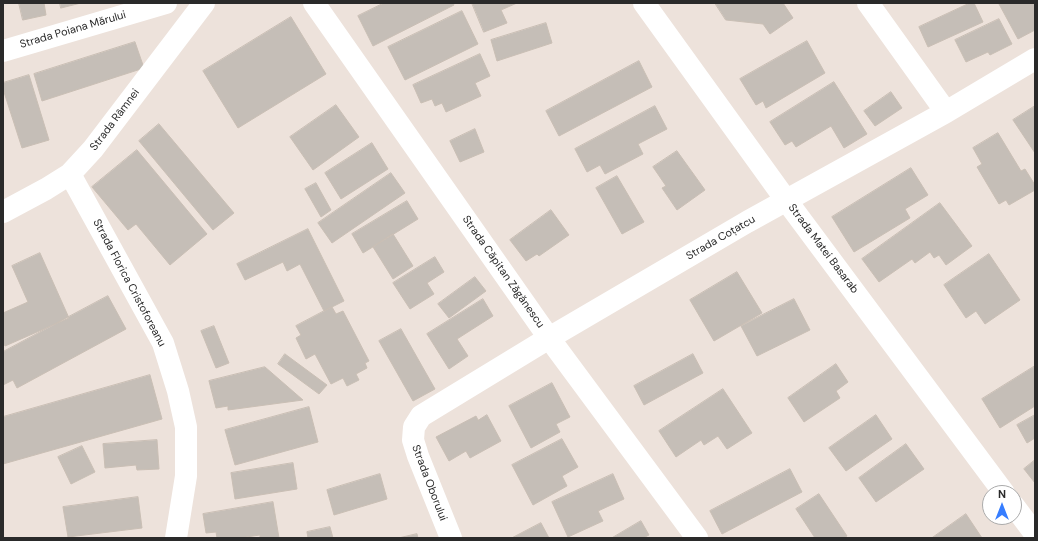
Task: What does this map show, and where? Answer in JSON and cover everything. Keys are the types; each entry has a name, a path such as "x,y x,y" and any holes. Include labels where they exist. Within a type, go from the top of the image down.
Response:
{"street":[{"name":"Strada Poiana Mărului","path":"3,50 166,3"},
{"name":"Strada Râmnei","path":"3,212 46,189 70,174 93,149 204,3"},
{"name":"Strada Căpitan Zăgănescu","path":"314,3 549,338 697,538"},
{"name":"Strada Matei Basarab","path":"644,3 786,200 998,485"},
{"path":"868,3 946,112"},
{"name":"Strada Coțatcu","path":"414,427 421,416 549,338 786,200 946,112 1035,59"},
{"name":"Strada Florica Cristoforeanu","path":"70,174 163,343 178,391 186,428 186,476 176,538"},
{"name":"Strada Oborului","path":"414,427 413,440 418,456 451,538"},
{"path":"1022,517 1035,534"}],"building":[{"path":"19,3 44,3 46,15 23,20"},
{"path":"60,3 81,3 61,8"},
{"path":"384,3 453,3 454,5 373,46 358,16"},
{"path":"472,3 517,3 501,10 507,23 484,32"},
{"path":"715,3 783,3 793,18 770,34 763,24 726,20"},
{"path":"970,3 974,3 983,22 928,47 919,27"},
{"path":"1035,3 1035,30 1018,39 999,4"},
{"path":"462,11 478,44 405,80 388,47"},
{"path":"291,17 326,74 238,128 203,71"},
{"path":"999,19 1012,44 990,55 988,52 966,62 955,40"},
{"path":"546,23 552,43 497,61 491,40"},
{"path":"807,41 825,73 766,108 763,101 756,105 740,79"},
{"path":"135,42 144,68 42,101 34,74"},
{"path":"480,54 490,76 475,83 481,96 446,112 442,103 435,106 432,99 421,103 413,85"},
{"path":"639,61 652,87 559,136 546,111"},
{"path":"29,75 49,140 22,148 3,89 3,83"},
{"path":"834,82 867,134 844,148 831,126 796,147 792,141 785,145 770,122"},
{"path":"891,92 902,108 875,126 864,111"},
{"path":"336,105 359,137 313,170 290,137"},
{"path":"655,106 667,129 638,144 643,154 605,174 600,165 587,172 575,149"},
{"path":"1035,106 1035,153 1013,120"},
{"path":"159,124 234,213 213,230 139,141"},
{"path":"475,129 484,152 460,162 450,141"},
{"path":"998,133 1021,171 1025,169 1035,185 1035,190 1009,205 1006,200 999,204 977,167 982,164 973,148"},
{"path":"372,143 388,169 341,199 325,173"},
{"path":"137,150 207,234 170,265 136,224 128,230 92,187"},
{"path":"677,151 705,190 677,210 662,188 666,186 653,167"},
{"path":"911,168 928,195 905,209 910,218 854,252 832,217"},
{"path":"391,173 405,193 332,243 318,223"},
{"path":"617,176 644,222 622,234 596,188"},
{"path":"316,183 331,210 321,217 305,189"},
{"path":"407,201 418,219 363,253 352,234"},
{"path":"940,203 972,246 946,265 939,255 934,258 930,252 915,263 912,259 879,282 862,259"},
{"path":"551,210 569,235 539,256 537,254 526,261 510,240"},
{"path":"308,229 344,301 324,311 300,264 287,271 283,262 245,280 237,264"},
{"path":"393,234 413,266 393,279 373,247"},
{"path":"40,253 69,318 5,346 3,342 3,313 28,302 12,266"},
{"path":"989,254 1020,300 985,324 976,311 966,318 944,285"},
{"path":"435,257 444,272 427,283 434,294 410,309 393,283"},
{"path":"737,272 762,313 714,341 690,300"},
{"path":"475,277 486,291 449,318 438,304"},
{"path":"108,296 126,329 17,388 13,380 3,385 3,352"},
{"path":"483,299 493,316 457,339 468,356 449,369 427,334"},
{"path":"794,299 810,330 757,356 741,326"},
{"path":"332,307 336,314 343,311 369,361 365,363 367,368 356,374 359,380 347,386 343,378 331,384 315,354 306,359 296,338 301,335 296,326"},
{"path":"214,326 229,363 216,368 201,331"},
{"path":"401,329 435,389 413,401 379,341"},
{"path":"285,354 327,385 319,394 278,364"},
{"path":"693,354 703,373 644,405 634,386"},
{"path":"836,364 848,382 836,391 840,398 804,422 788,398"},
{"path":"1035,366 1035,406 1000,428 982,399"},
{"path":"265,367 303,400 228,410 228,406 216,408 209,381"},
{"path":"150,375 162,419 3,464 3,417"},
{"path":"552,383 570,417 556,424 560,432 531,448 509,406"},
{"path":"723,389 752,433 727,449 718,436 704,445 701,440 676,457 659,431"},
{"path":"309,407 318,442 235,465 225,430"},
{"path":"487,415 501,441 470,458 466,451 449,461 436,437 476,416 478,420"},
{"path":"876,415 892,439 846,471 829,448"},
{"path":"1035,415 1035,438 1027,443 1017,425"},
{"path":"562,439 578,467 562,476 567,486 533,505 512,465"},
{"path":"157,440 159,469 137,470 136,465 105,468 103,444"},
{"path":"906,444 924,469 876,502 859,478"},
{"path":"82,446 95,472 71,484 58,457"},
{"path":"1035,460 1035,483 1024,469"},
{"path":"293,463 297,489 235,499 231,473"},
{"path":"790,469 802,492 722,534 710,511"},
{"path":"380,474 387,499 334,515 327,490"},
{"path":"613,474 624,499 598,511 603,521 568,537 552,502"},
{"path":"819,494 847,536 843,538 815,538 796,509"},
{"path":"138,497 142,528 68,537 63,507"},
{"path":"273,502 279,538 260,538 260,535 239,538 217,538 216,532 206,533 203,514"},
{"path":"966,514 982,538 932,538"},
{"path":"641,521 649,535 643,538 612,538"},
{"path":"541,523 549,538 512,538"},
{"path":"330,527 333,538 308,538 307,532"},
{"path":"417,534 418,538 399,538"}]}
